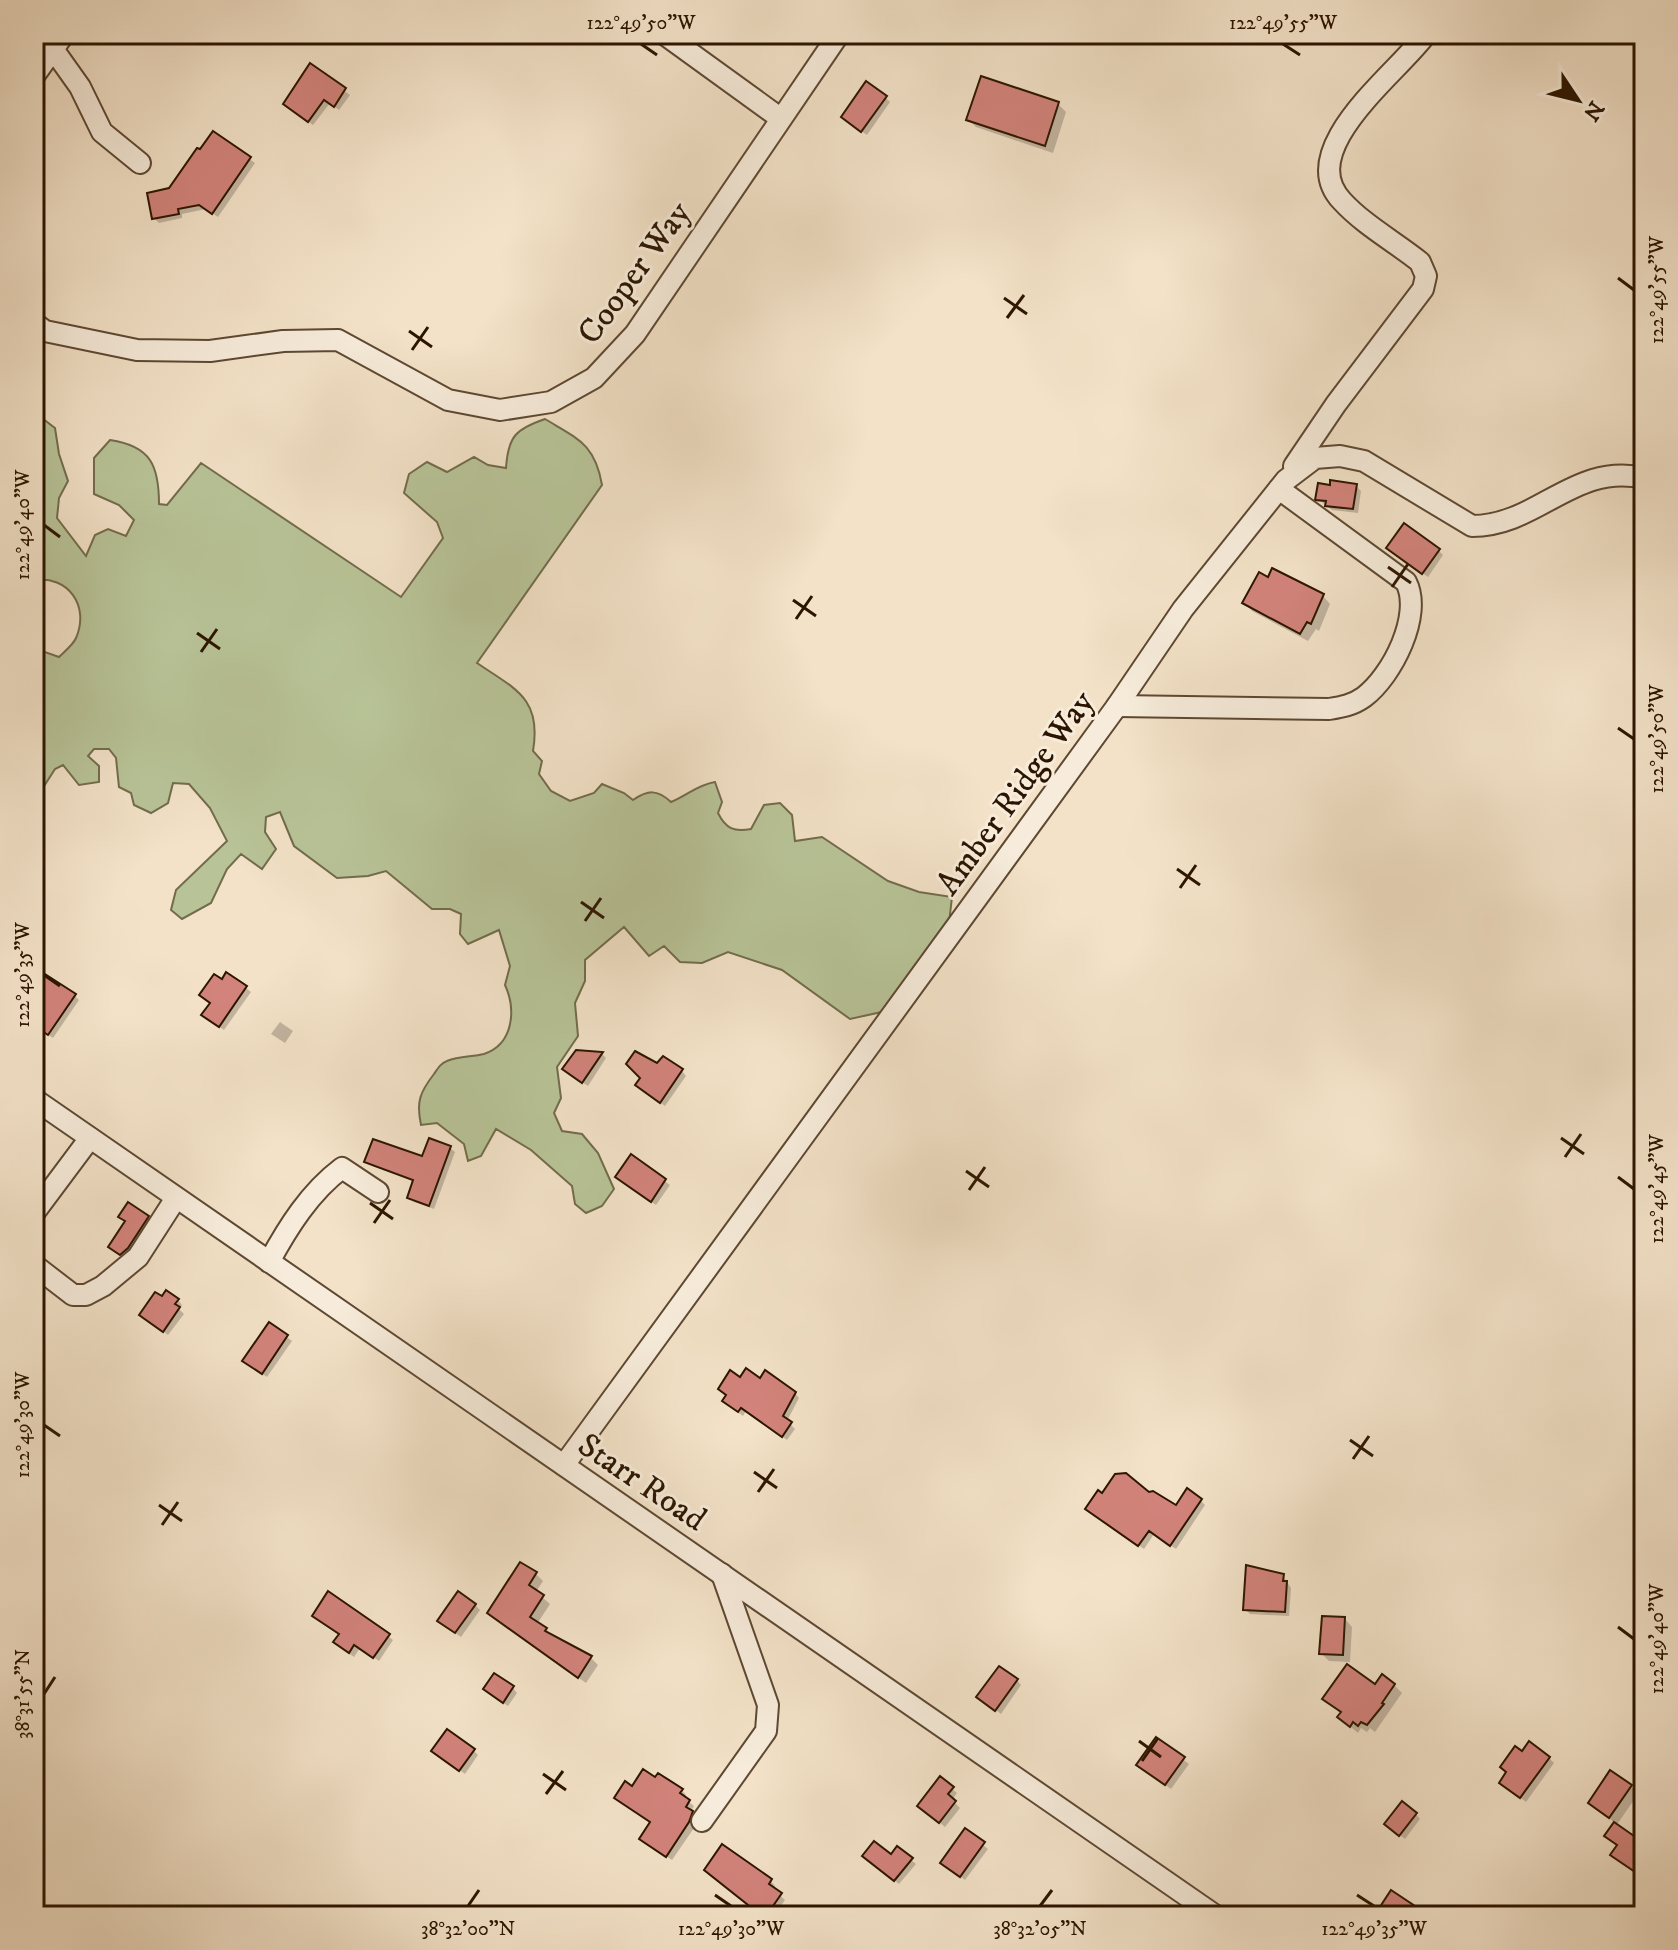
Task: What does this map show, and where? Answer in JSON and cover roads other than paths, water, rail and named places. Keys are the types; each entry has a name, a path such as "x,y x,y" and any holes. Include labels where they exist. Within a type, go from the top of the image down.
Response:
{"street":[{"path":"664,34 780,118"},
{"name":"Cooper Way","path":"34,323 45,331 137,350 210,351 283,341 338,340 448,400 500,410 551,402 594,378 635,334 839,34"},
{"path":"1117,706 1329,709 1350,705 1367,695 1407,636 1413,609 1406,582 1282,484 1336,404 1423,289 1426,276 1420,262 1341,200 1330,184 1328,164 1337,138 1363,103 1426,34"},
{"path":"34,75 58,42 102,132 140,163"},
{"name":"Amber Ridge Way","path":"564,1465 1117,706 1183,609 1282,484 1315,458 1340,456 1364,461 1472,526 1481,526 1509,521 1581,482 1627,475 1644,478"},
{"name":"Starr Road","path":"34,1099 1216,1916"},
{"path":"34,1213 90,1138"},
{"path":"269,1262 287,1229 325,1181 342,1168 378,1192"},
{"path":"34,1265 73,1295 86,1295 103,1286 138,1257 176,1198"},
{"path":"702,1821 766,1731 768,1705 722,1574"}]}
